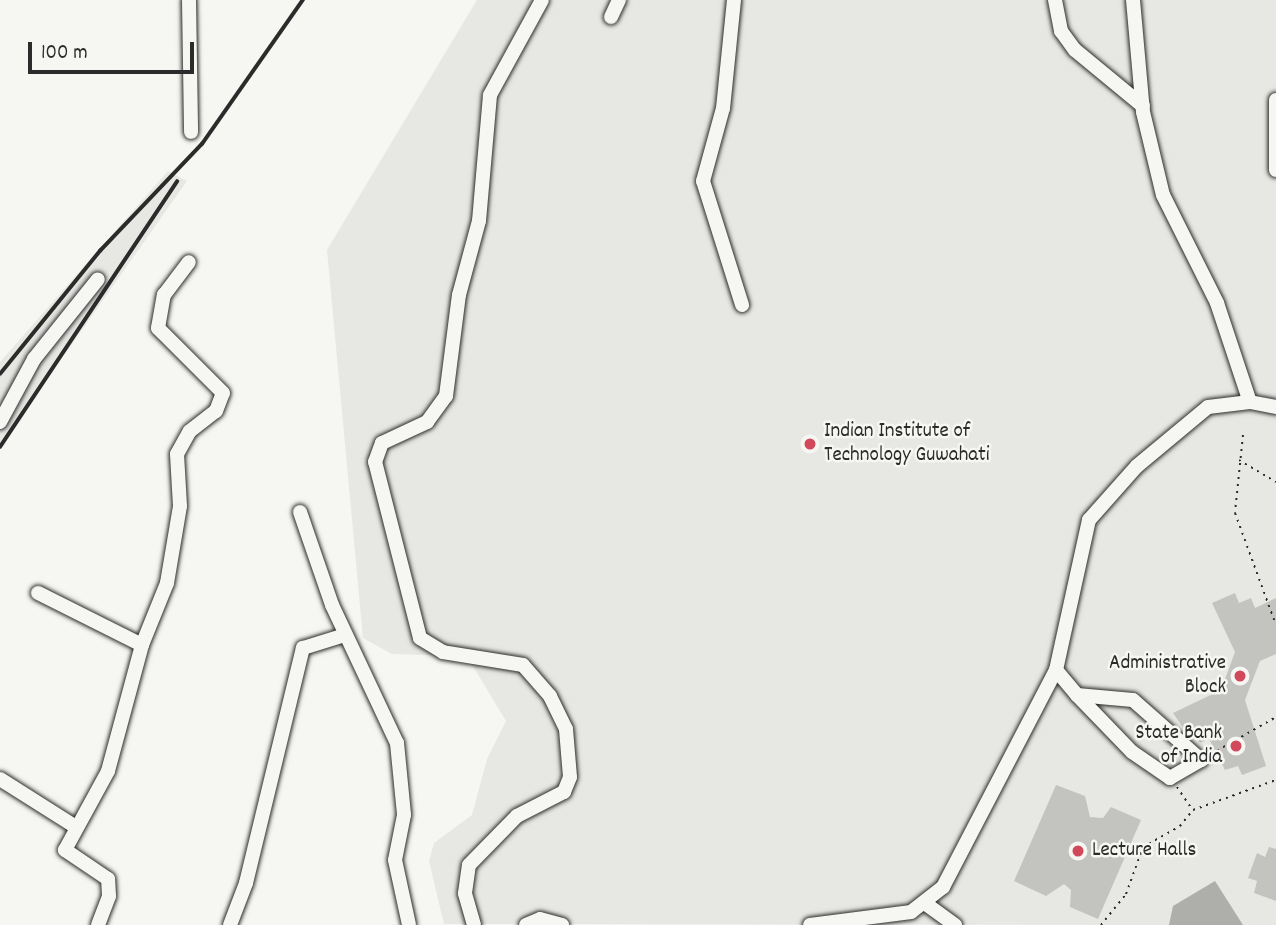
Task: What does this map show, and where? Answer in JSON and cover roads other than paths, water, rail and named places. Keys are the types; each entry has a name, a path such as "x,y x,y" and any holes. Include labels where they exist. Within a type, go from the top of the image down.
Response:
{"street":[{"path":"189,0 191,132"},
{"path":"474,925 465,893 469,865 517,816 564,792 570,777 566,729 550,696 523,665 443,652 420,638 374,463 382,443 427,422 446,396 456,312 479,221 490,95 542,0"},
{"path":"611,17 619,0"},
{"path":"733,0 727,85 703,181 742,305"},
{"path":"1055,0 1061,31 1075,50 1143,106"},
{"path":"1133,0 1143,106 1163,195 1217,303 1250,402"},
{"path":"1276,100 1276,170"},
{"path":"98,925 111,887 69,856 76,827 117,747 142,645 174,554 177,454 190,431 216,411 223,393 158,328 164,295 189,262"},
{"path":"0,422 34,359 97,279"},
{"path":"810,925 894,915 926,904 956,865 1056,670 1088,520 1137,466 1208,407 1250,402 1276,407"},
{"path":"300,512 345,635 401,760 404,815 395,860 409,925"},
{"path":"38,593 142,645"},
{"path":"230,925 265,812 299,659 310,643 345,635"},
{"path":"1056,670 1077,695 1100,721 1170,778 1201,760 1133,700 1077,695"},
{"path":"1100,721 1110,698"},
{"path":"0,779 76,827"},
{"path":"926,904 955,925"},
{"path":"526,925 540,919 562,925"}],"railway":[{"path":"0,374 100,251 202,144 303,0"},
{"path":"0,447 177,182"}],"place":[{"name":"Indian Institute of Technology Guwahati","path":"810,444"},
{"name":"Administrative Block","path":"1240,676"},
{"name":"State Bank of India","path":"1236,746"},
{"name":"Lecture Halls","path":"1078,851"}]}
